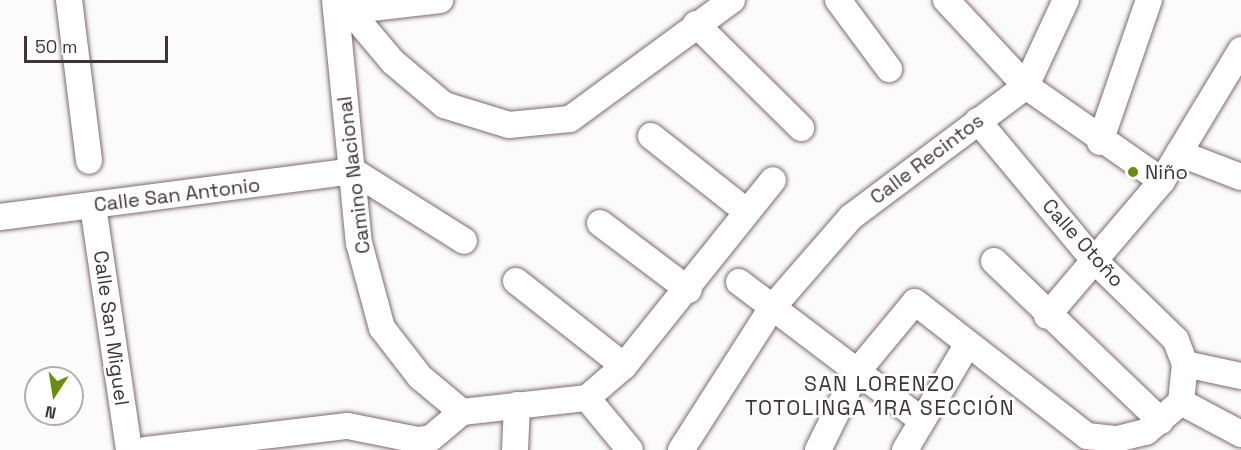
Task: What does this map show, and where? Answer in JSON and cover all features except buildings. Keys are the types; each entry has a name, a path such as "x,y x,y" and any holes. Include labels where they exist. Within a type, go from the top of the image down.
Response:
{"street":[{"path":"69,0 89,161"},
{"path":"340,8 440,0"},
{"path":"340,8 393,62 444,105 509,125 570,119 696,24 732,0"},
{"path":"838,0 889,69"},
{"path":"946,0 1026,86 1100,142 1162,181"},
{"name":"Calle Recintos","path":"681,450 771,309 850,217 1026,86 1066,0"},
{"path":"1100,142 1149,0"},
{"name":"Camino Nacional","path":"340,8 359,243 382,328 420,377 462,412"},
{"path":"696,24 801,128"},
{"path":"1047,316 1093,259 1162,181 1241,50"},
{"name":"Calle Otoño","path":"978,121 1093,259 1176,340 1185,364"},
{"path":"651,136 746,211"},
{"path":"1179,153 1241,177"},
{"path":"353,171 464,242"},
{"name":"Calle San Antonio","path":"0,217 353,171"},
{"path":"146,450 348,426 418,440 431,438 462,412 587,398 624,366 688,290 746,211 773,180"},
{"name":"Calle San Miguel","path":"93,206 129,450"},
{"path":"600,223 688,290"},
{"path":"994,261 1047,316 1152,434"},
{"path":"516,281 624,366"},
{"path":"739,282 771,309 919,418"},
{"path":"819,450 856,373 915,302 966,347 1087,436 1117,439 1152,434 1181,402 1185,364 1241,376"},
{"path":"905,450 919,418 966,347"},
{"path":"587,398 630,450"},
{"path":"1181,402 1241,434"},
{"path":"515,450 517,405"}],"place":[{"name":"Niño","path":"1133,172"}],"district":[{"name":"SAN LORENZO TOTOLINGA 1RA SECCIÓN","path":"880,396"}]}
